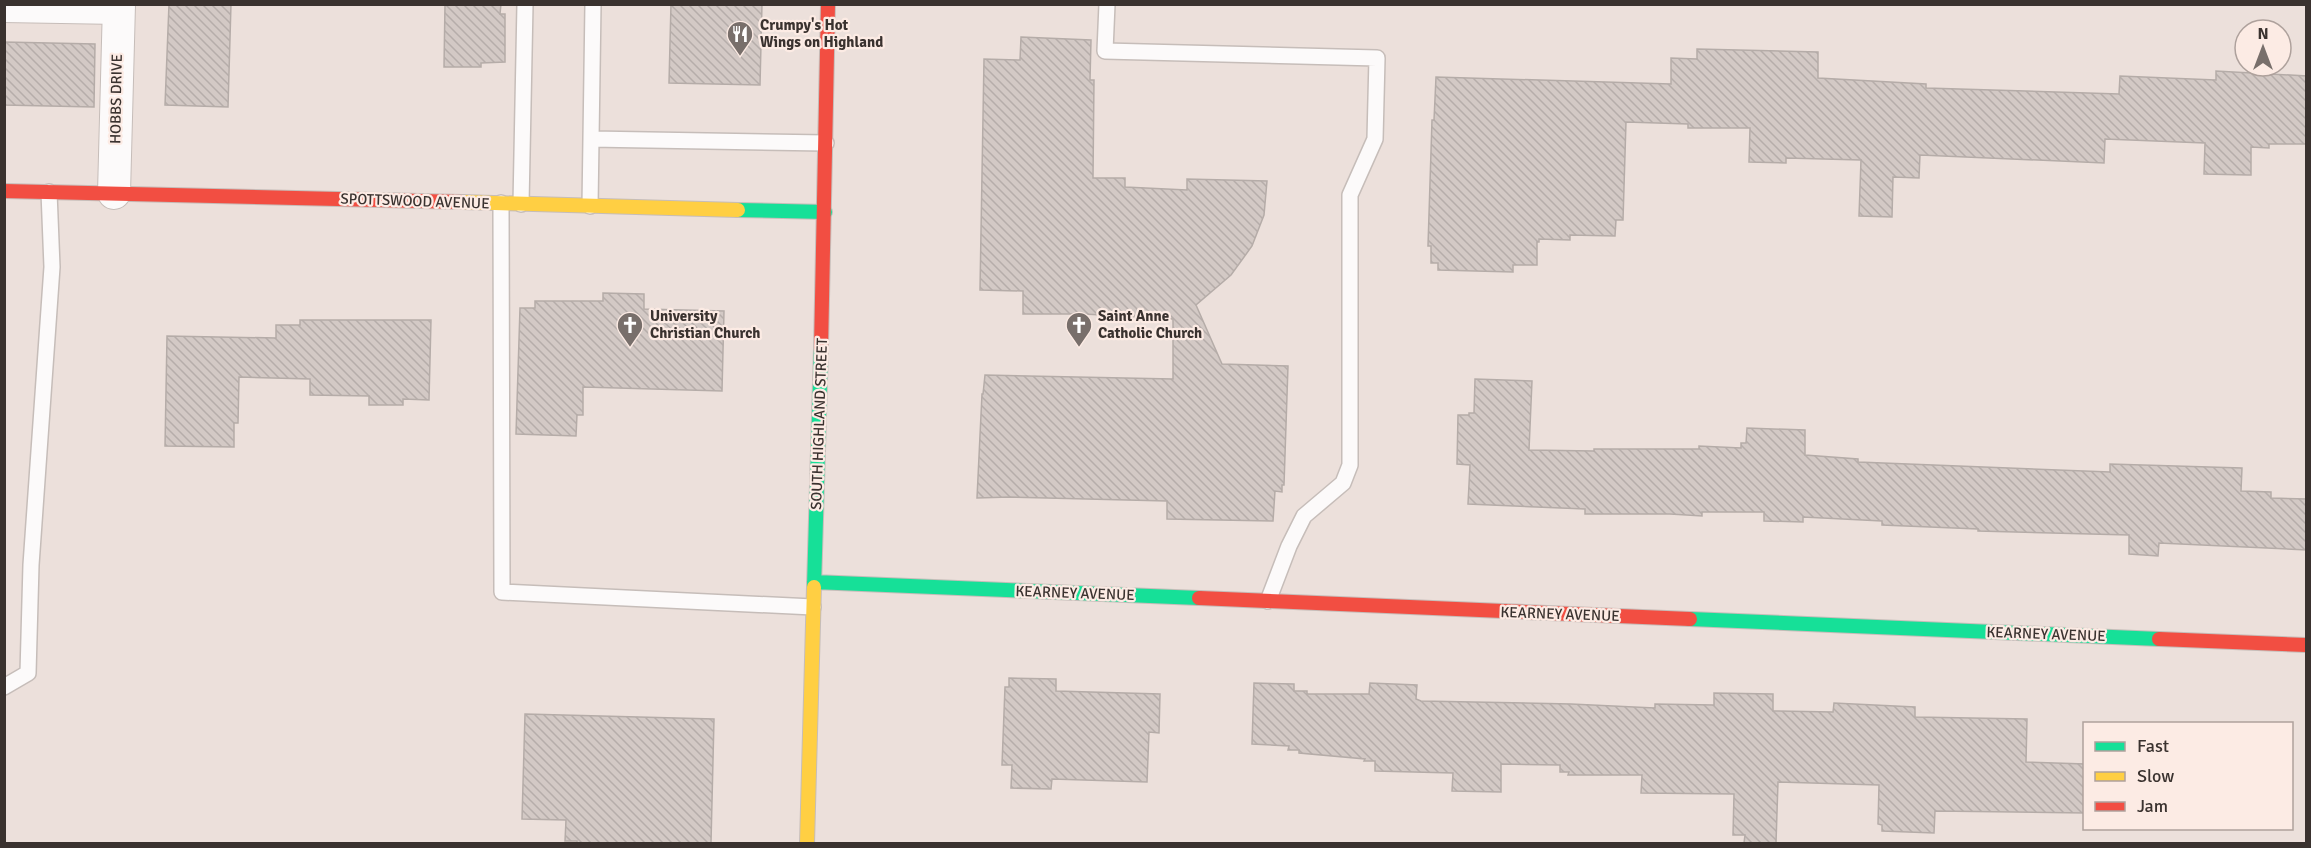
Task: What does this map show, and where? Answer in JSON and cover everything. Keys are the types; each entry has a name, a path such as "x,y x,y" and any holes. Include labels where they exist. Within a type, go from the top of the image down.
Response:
{"street":[{"name":"SOUTH HIGHLAND STREET","path":"807,843 825,212 828,4"},
{"path":"4,6 119,6"},
{"name":"HOBBS DRIVE","path":"114,192 119,6"},
{"name":"SPOTTSWOOD AVENUE","path":"4,191 114,192 825,212"},
{"name":"KEARNEY AVENUE","path":"814,582 2307,645"}],"lane":[{"path":"521,204 525,4"},
{"path":"590,206 593,4"},
{"path":"1107,4 1106,51 1377,58 1375,139 1350,195 1350,465 1343,483 1304,516 1289,546 1268,601"},
{"path":"591,140 826,143"},
{"path":"4,687 28,673 31,565 52,267 49,192"},
{"path":"501,203 502,592 813,607"}],"building":[{"path":"169,4 231,4 228,107 165,105"},
{"path":"445,4 501,4 500,14 505,14 505,62 481,63 481,67 444,67"},
{"path":"671,4 762,4 760,85 669,83"},
{"path":"1021,37 1091,40 1090,80 1094,80 1093,178 1125,178 1125,187 1187,190 1187,179 1267,181 1264,215 1252,246 1231,275 1196,305 1222,364 1288,366 1284,485 1282,485 1282,492 1275,491 1273,521 1167,519 1167,501 977,498 985,375 1173,379 1173,319 1084,314 1023,314 1023,291 980,290 984,59 1020,60"},
{"path":"4,42 95,44 94,107 4,105"},
{"path":"1697,49 1818,52 1818,78 1926,84 1926,88 2119,94 2120,76 2216,80 2216,71 2233,72 2233,78 2307,76 2307,144 2269,144 2269,148 2251,147 2251,175 2204,174 2205,143 2105,139 2104,163 1920,155 1919,178 1893,177 1892,217 1859,216 1861,160 1786,158 1786,163 1749,162 1750,128 1688,128 1688,124 1626,122 1623,220 1616,220 1615,236 1570,235 1570,240 1539,239 1537,265 1513,265 1513,272 1438,270 1438,263 1431,263 1431,246 1428,246 1432,120 1434,120 1436,77 1671,84 1671,58 1697,59"},
{"path":"603,293 644,294 644,309 724,311 722,391 583,387 583,415 577,415 576,436 516,434 520,308 535,308 535,301 603,301"},
{"path":"300,320 431,320 429,400 403,399 403,405 369,405 369,396 310,395 310,379 239,377 238,423 234,423 234,447 165,446 167,336 276,338 276,325 300,325"},
{"path":"1475,379 1532,381 1529,450 1699,449 1699,446 1741,448 1741,443 1746,443 1747,428 1805,430 1805,455 1858,459 1858,462 2110,472 2110,464 2242,468 2241,491 2271,492 2271,498 2307,499 2307,550 2159,543 2158,556 2129,554 2129,535 1978,531 1978,529 1882,525 1882,521 1803,517 1803,522 1764,521 1764,512 1702,512 1702,516 1585,514 1585,509 1468,504 1470,465 1457,464 1458,415 1474,413"},
{"path":"1009,678 1056,679 1056,691 1160,694 1159,733 1149,732 1147,782 1052,779 1051,789 1011,788 1012,765 1002,765 1005,687 1009,687"},
{"path":"1254,683 1294,684 1294,691 1307,691 1307,694 1369,694 1370,683 1417,685 1416,699 1421,701 1655,708 1655,704 1714,705 1714,693 1773,694 1773,711 1833,712 1834,703 1915,707 1915,717 2027,719 2026,762 2083,764 2083,813 1935,811 1934,833 1882,831 1882,825 1878,824 1879,785 1778,782 1776,843 1744,843 1745,835 1733,835 1734,794 1641,793 1642,775 1568,775 1569,772 1560,772 1560,765 1501,764 1501,792 1452,791 1453,773 1375,771 1375,761 1299,753 1299,750 1288,750 1289,746 1252,744"},
{"path":"525,714 714,719 711,843 577,843 577,841 565,841 566,820 522,819"}],"traffic: fast":[{"path":"738,210 825,212"},
{"path":"814,587 821,348"},
{"path":"814,582 1199,598"},
{"path":"1690,619 2159,639"}],"traffic: slow":[{"path":"462,202 738,210"},
{"path":"807,844 814,587"}],"traffic: jam":[{"path":"821,348 828,4"},
{"path":"4,191 462,202"},
{"path":"1199,598 1690,619"},
{"path":"2159,639 2306,645"}],"place":[{"name":"Crumpy's Hot Wings on Highland","path":"740,57"},
{"name":"University Christian Church","path":"630,348"},
{"name":"Saint Anne Catholic Church","path":"1079,348"}]}
